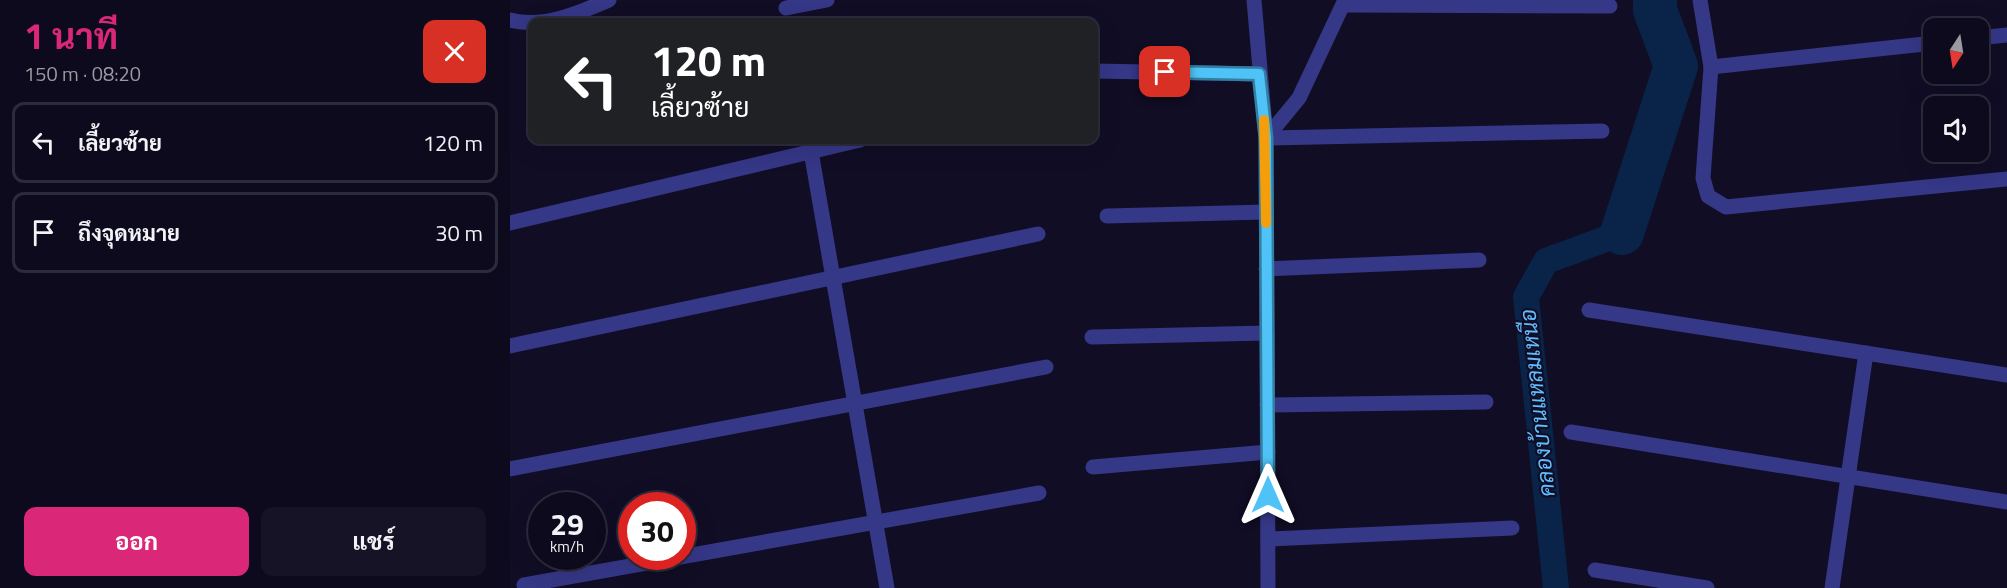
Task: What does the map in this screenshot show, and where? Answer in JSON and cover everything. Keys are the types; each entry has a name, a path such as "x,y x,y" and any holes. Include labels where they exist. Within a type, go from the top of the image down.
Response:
{"street":[{"path":"565,18 609,0"},
{"path":"786,10 827,0"},
{"path":"1254,0 1266,138 1268,588"},
{"path":"1700,0 1710,68 1703,178 1708,196 1726,207 2007,179"},
{"path":"1266,138 1299,98 1345,2 1610,6"},
{"path":"510,20 528,22"},
{"path":"1989,37 2007,35"},
{"path":"1710,68 1923,44"},
{"path":"1098,71 1259,74"},
{"path":"1266,138 1602,131"},
{"path":"510,223 810,145 887,588"},
{"path":"1107,216 1266,212"},
{"path":"510,346 1038,234"},
{"path":"1266,269 1479,260"},
{"path":"1589,309 2007,375"},
{"path":"1092,337 1267,333"},
{"path":"1832,588 1866,353"},
{"path":"510,469 1046,368"},
{"path":"1267,405 1486,402"},
{"path":"1571,432 2007,502"},
{"path":"1093,467 1268,452"},
{"path":"524,585 1040,493"},
{"path":"1268,539 1512,528"},
{"path":"1595,570 1702,588"}],"waterway":[{"name":"คลองบ้านแหลมเหนือ","path":"1622,233 1676,66 1655,10 1655,0"},
{"name":"คลองบ้านแหลมเหนือ","path":"1556,588 1526,297 1546,261 1622,233"}],"slow traffic":[{"path":"1264,120 1266,223"}],"route":[{"path":"1165,72 1259,74 1266,138 1268,495"}]}
